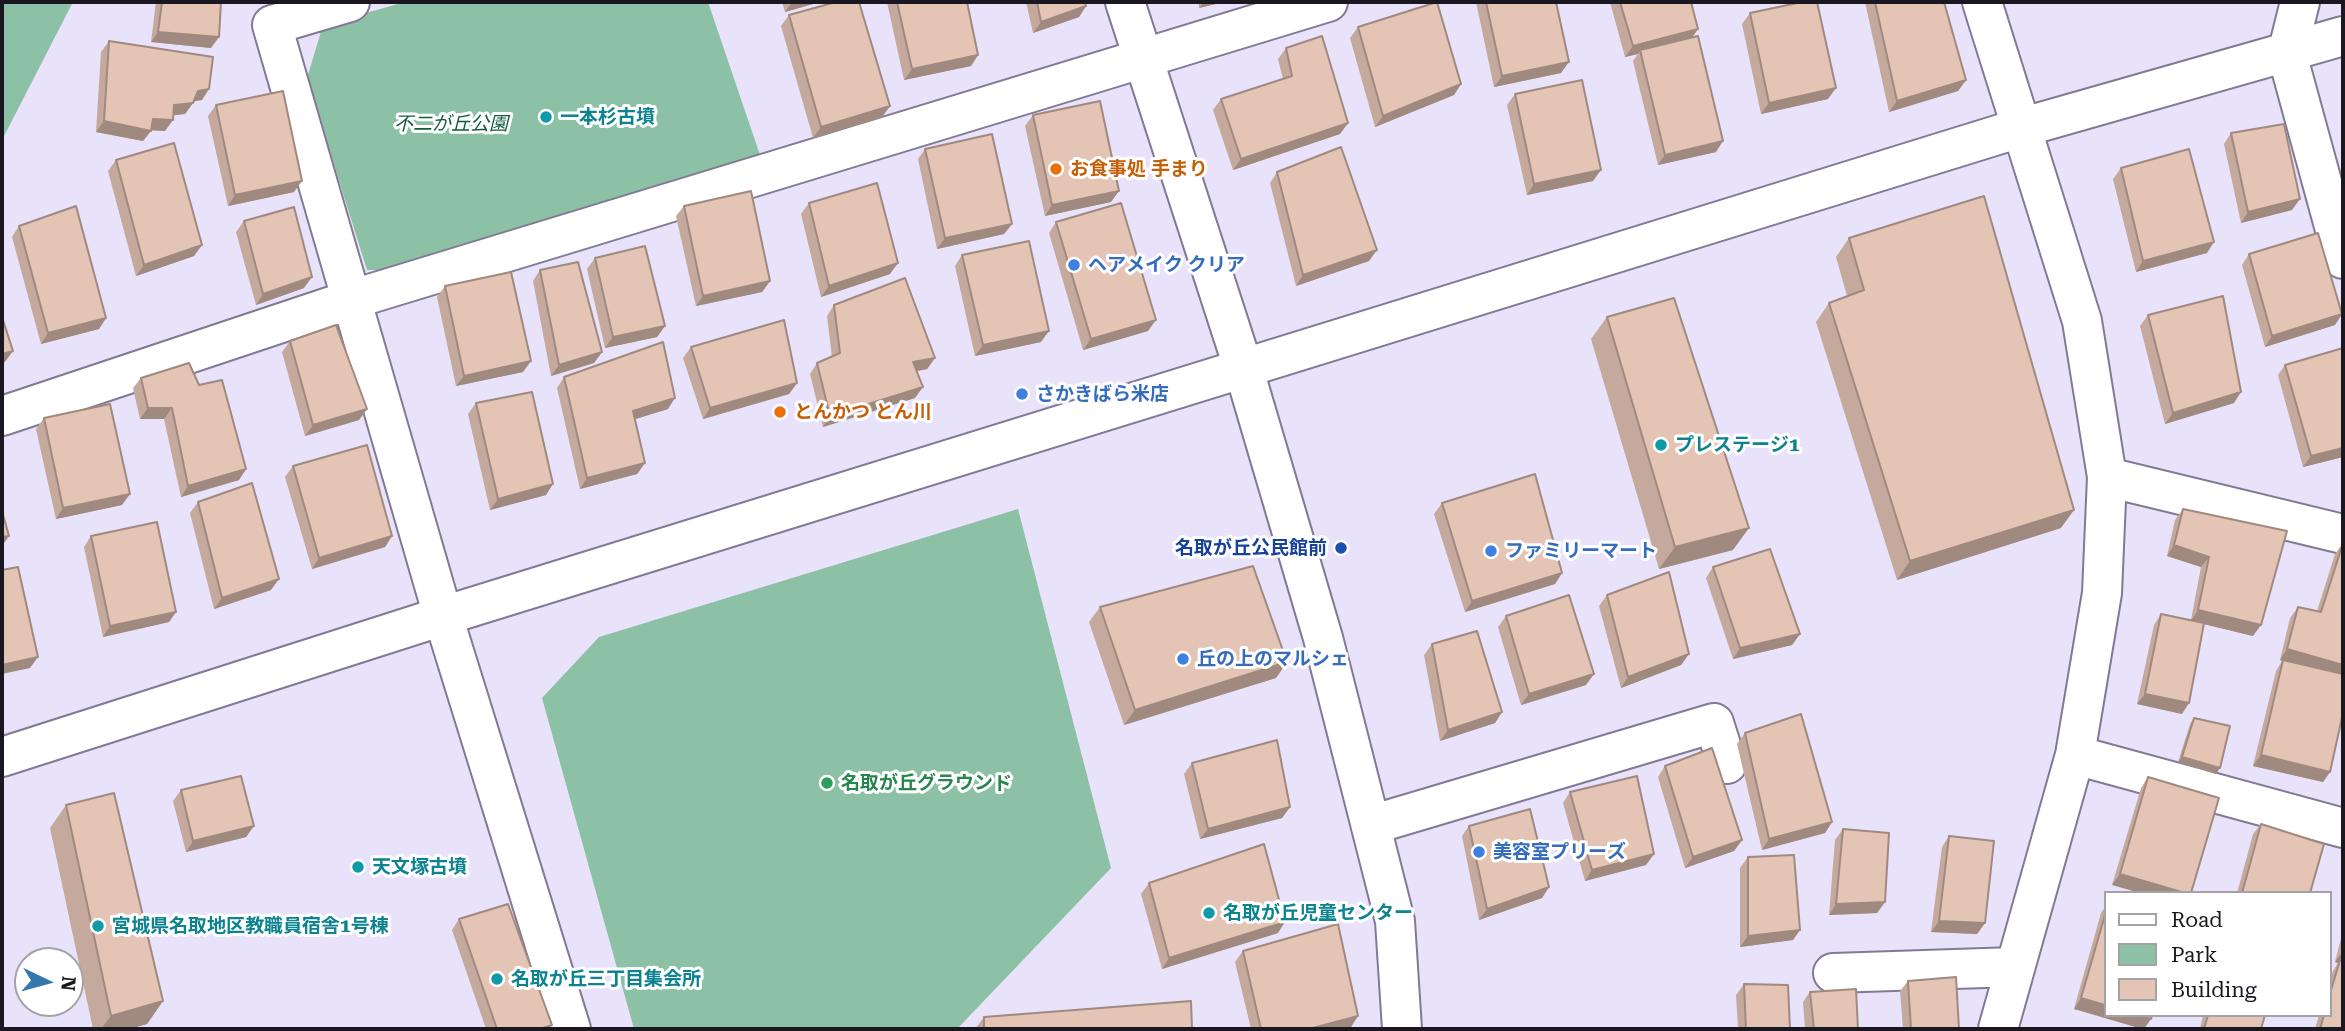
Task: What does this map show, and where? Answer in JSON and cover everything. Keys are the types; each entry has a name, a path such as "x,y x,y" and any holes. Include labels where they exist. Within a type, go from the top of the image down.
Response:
{"street":[{"path":"350,2 272,25 443,615 570,1029"},
{"path":"1125,2 1244,370 1323,638 1395,921 1402,1029"},
{"path":"2,416 353,299 1328,2"},
{"path":"1982,2 2082,321 2107,477 2102,593 2075,755 1998,1029"},
{"path":"2300,2 2287,54 2343,259"},
{"path":"2,757 443,615 1244,370 2020,128 2343,36"},
{"path":"2107,477 2343,534"},
{"path":"1371,825 1714,723 1727,764"},
{"path":"2075,755 2343,828"},
{"path":"1833,973 2015,967"}],"green space":[{"path":"2,2 73,2 2,140"},
{"name":"不二が丘公園","path":"405,2 708,2 761,158 395,270 367,270 307,78 323,25"},
{"name":"名取が丘グラウンド","path":"1018,509 1111,868 957,1029 634,1029 542,698 599,637"}],"building":[{"path":"162,2 221,2 219,37 158,32"},
{"path":"836,2 859,2 890,106 821,127 789,15"},
{"path":"897,2 967,2 978,55 912,69"},
{"path":"1037,2 1085,2 1086,6 1041,22"},
{"path":"1437,2 1461,84 1383,116 1358,27"},
{"path":"1486,2 1556,2 1569,62 1502,76"},
{"path":"1620,2 1691,2 1698,29 1633,46"},
{"path":"1802,2 1817,2 1836,88 1769,103 1750,13"},
{"path":"1875,2 1944,2 1966,80 1897,101"},
{"path":"1322,36 1348,123 1241,159 1221,99 1292,76 1286,48"},
{"path":"1698,36 1723,141 1665,155 1640,50"},
{"path":"109,41 213,57 209,89 198,91 193,103 174,105 173,120 153,119 151,131 104,121"},
{"path":"1582,80 1601,170 1534,184 1515,94"},
{"path":"283,91 302,181 235,195 216,105"},
{"path":"1100,101 1119,191 1052,205 1033,115"},
{"path":"2284,124 2300,199 2248,212 2231,133"},
{"path":"992,134 1012,224 945,238 925,149"},
{"path":"174,143 202,245 144,265 116,160"},
{"path":"1341,147 1377,250 1303,275 1277,172"},
{"path":"2189,149 2214,242 2143,261 2121,168"},
{"path":"877,183 898,263 829,286 809,203"},
{"path":"751,191 770,281 703,296 684,206"},
{"path":"1984,196 2074,510 1910,561 1829,303 1864,290 1849,238"},
{"path":"1121,203 1156,320 1091,339 1056,222"},
{"path":"76,206 106,318 48,333 19,226"},
{"path":"294,207 312,277 263,294 244,221"},
{"path":"2318,233 2342,314 2272,336 2249,254"},
{"path":"1029,241 1049,331 983,345 962,255"},
{"path":"645,246 665,326 613,337 595,258"},
{"path":"578,262 602,352 559,365 540,270"},
{"path":"511,272 531,361 464,376 445,286"},
{"path":"905,278 935,358 913,362 923,387 830,416 817,363 840,353 834,305"},
{"path":"2223,296 2241,392 2173,413 2148,315"},
{"name":"プレステージ1","path":"1674,298 1749,528 1675,547 1607,317"},
{"path":"2,317 13,351 2,354"},
{"path":"784,320 797,383 710,408 691,347"},
{"path":"336,325 367,409 313,425 290,341"},
{"path":"663,342 675,398 633,411 645,463 587,478 564,377"},
{"path":"2343,348 2343,448 2311,456 2285,365"},
{"path":"189,363 199,385 222,380 246,469 188,486 172,408 148,408 141,378"},
{"path":"532,392 553,484 498,499 476,403"},
{"path":"110,404 130,494 63,508 44,418"},
{"path":"367,445 392,536 319,558 293,466"},
{"path":"1535,474 1562,573 1472,601 1442,503"},
{"path":"252,483 279,579 222,598 198,502"},
{"path":"2183,509 2287,531 2261,625 2198,610 2209,557 2174,545"},
{"path":"2,511 9,536 2,537"},
{"path":"157,522 176,612 110,626 91,536"},
{"path":"2343,543 2343,665 2287,649 2298,607 2321,612"},
{"path":"1770,549 1800,634 1740,648 1713,567"},
{"path":"1253,566 1287,662 1135,710 1100,607"},
{"path":"18,567 38,657 2,665 2,570"},
{"path":"1669,572 1689,654 1628,677 1607,595"},
{"path":"1569,595 1594,674 1529,694 1506,616"},
{"path":"2161,614 2204,623 2189,703 2145,694"},
{"path":"1477,631 1502,712 1448,730 1432,644"},
{"path":"2283,660 2343,674 2343,713 2330,772 2261,755"},
{"path":"1801,714 1832,822 1769,839 1745,733"},
{"path":"2194,718 2230,726 2220,768 2182,757"},
{"path":"1277,740 1290,807 1208,829 1192,763"},
{"path":"1712,748 1742,840 1693,857 1665,766"},
{"path":"241,776 254,826 193,841 181,790"},
{"path":"1637,776 1654,854 1592,870 1570,792"},
{"path":"2148,777 2219,798 2192,891 2178,891 2120,874"},
{"path":"114,793 163,1001 111,1016 66,805"},
{"path":"1530,809 1549,887 1487,909 1469,826"},
{"path":"2261,824 2324,844 2311,891 2243,891"},
{"path":"1843,829 1889,833 1885,902 1836,904"},
{"path":"1949,836 1994,841 1985,923 1939,921"},
{"name":"名取が丘児童センター","path":"1264,844 1285,922 1169,958 1149,883"},
{"path":"1794,855 1800,930 1748,936 1748,857"},
{"name":"名取が丘三丁目集会所","path":"508,904 552,1025 540,1029 497,1029 459,919"},
{"path":"2104,918 2104,1005 2081,998"},
{"path":"1338,924 1358,1016 1309,1029 1261,1029 1243,951"},
{"path":"2340,960 2343,961 2343,1029 2320,1029 2323,1017 2331,1017 2331,990"},
{"path":"1956,977 1959,1029 1911,1029 1908,981"},
{"path":"1744,984 1788,985 1790,1029 1746,1029"},
{"path":"1856,989 1858,1029 1814,1029 1810,992"},
{"path":"1191,1001 1192,1029 984,1029 984,1017"},
{"path":"2207,1017 2264,1017 2261,1029 2204,1029"}],"place":[{"name":"一本杉古墳","path":"546,117"},
{"name":"お食事処 手まり","path":"1056,169"},
{"name":"ヘアメイク クリア","path":"1074,265"},
{"name":"さかきばら米店","path":"1022,394"},
{"name":"とんかつ とん川","path":"780,412"},
{"name":"プレステージ1","path":"1661,445"},
{"name":"名取が丘公民館前","path":"1341,548"},
{"name":"ファミリーマート","path":"1491,551"},
{"name":"丘の上のマルシェ","path":"1183,659"},
{"name":"名取が丘グラウンド","path":"827,783"},
{"name":"美容室プリーズ","path":"1479,852"},
{"name":"天文塚古墳","path":"358,867"},
{"name":"名取が丘児童センター","path":"1209,913"},
{"name":"宮城県名取地区教職員宿舎1号棟","path":"98,926"},
{"name":"名取が丘三丁目集会所","path":"497,979"}]}
